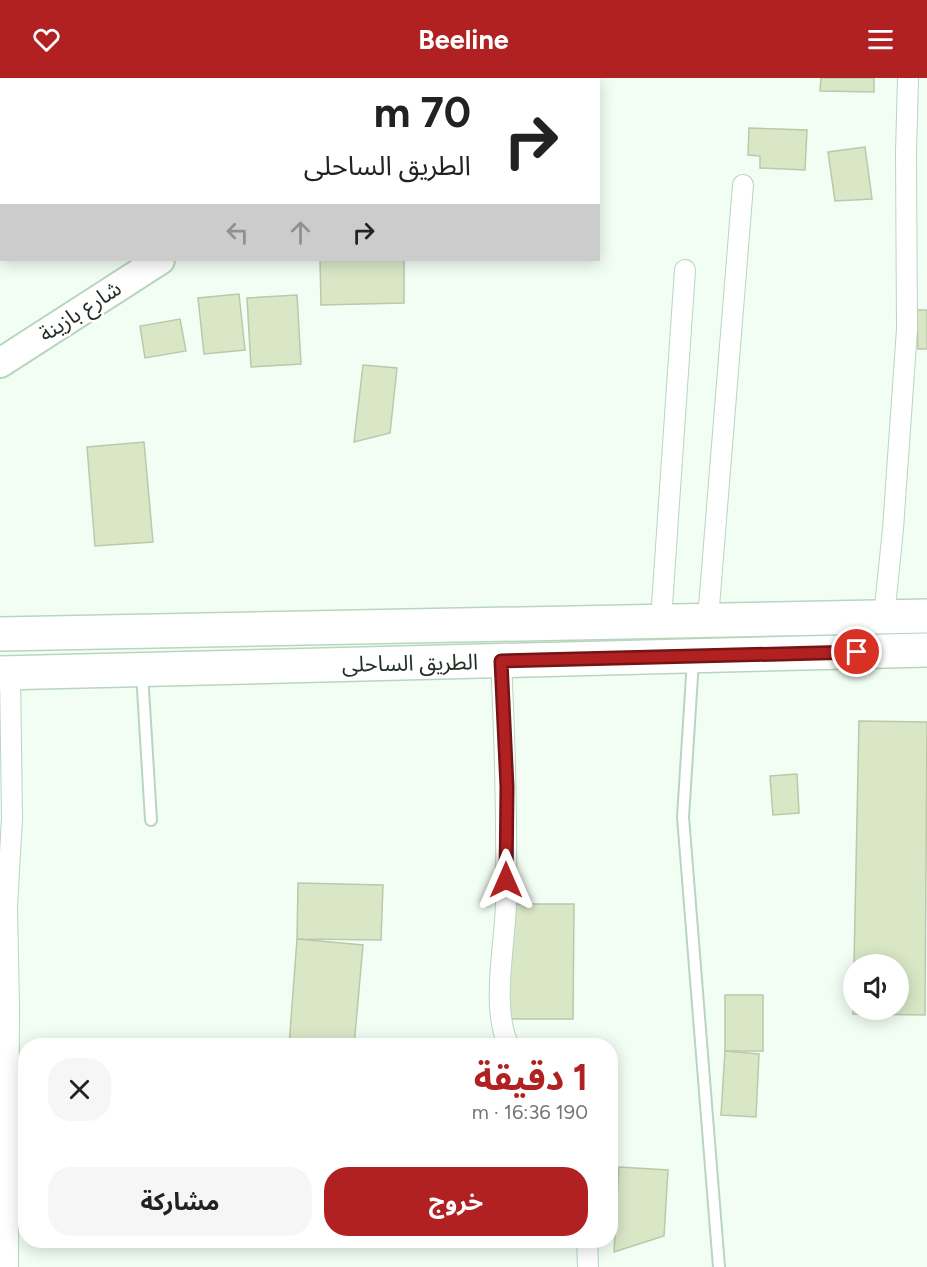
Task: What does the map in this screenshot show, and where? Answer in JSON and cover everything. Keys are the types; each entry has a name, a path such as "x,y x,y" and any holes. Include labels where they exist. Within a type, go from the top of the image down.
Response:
{"highway":[{"name":"الطريق الساحلى","path":"0,634 927,616"},
{"name":"الطريق الساحلى","path":"5,673 927,651"}],"street":[{"path":"884,617 893,529 907,329 908,78"},
{"path":"708,619 743,185"},
{"name":"شارع بازينة","path":"0,363 157,261"},
{"path":"661,620 685,270"},
{"path":"501,661 507,787 506,904 499,995 505,1038"},
{"path":"5,673 12,818 7,907 8,1267"},
{"path":"587,1248 588,1267"}],"lane":[{"path":"694,657 683,817 719,1267"},
{"path":"142,669 151,820"}],"building":[{"path":"821,78 874,78 874,92 820,91"},
{"path":"749,128 807,130 805,170 760,168 760,156 748,155"},
{"path":"865,147 872,199 835,201 828,152"},
{"path":"320,261 404,261 404,303 321,305"},
{"path":"239,294 245,350 204,354 198,298"},
{"path":"297,295 301,364 251,367 247,298"},
{"path":"917,310 927,310 927,349 918,349"},
{"path":"180,319 186,351 145,358 140,326"},
{"path":"363,365 397,368 390,433 354,442"},
{"path":"144,442 153,542 95,546 87,447"},
{"path":"859,721 927,722 925,1015 909,1015 909,954 854,954"},
{"path":"797,774 799,813 773,815 770,776"},
{"path":"298,883 383,885 381,940 297,939"},
{"path":"506,904 574,904 573,1019 506,1019"},
{"path":"297,939 363,945 355,1038 290,1038"},
{"path":"725,995 763,995 763,1051 725,1051"},
{"path":"725,1051 759,1054 756,1117 721,1115"},
{"path":"619,1167 668,1170 664,1236 614,1252 614,1248 618,1248"}],"route":[{"path":"506,880 507,787 501,661 857,652"}]}
